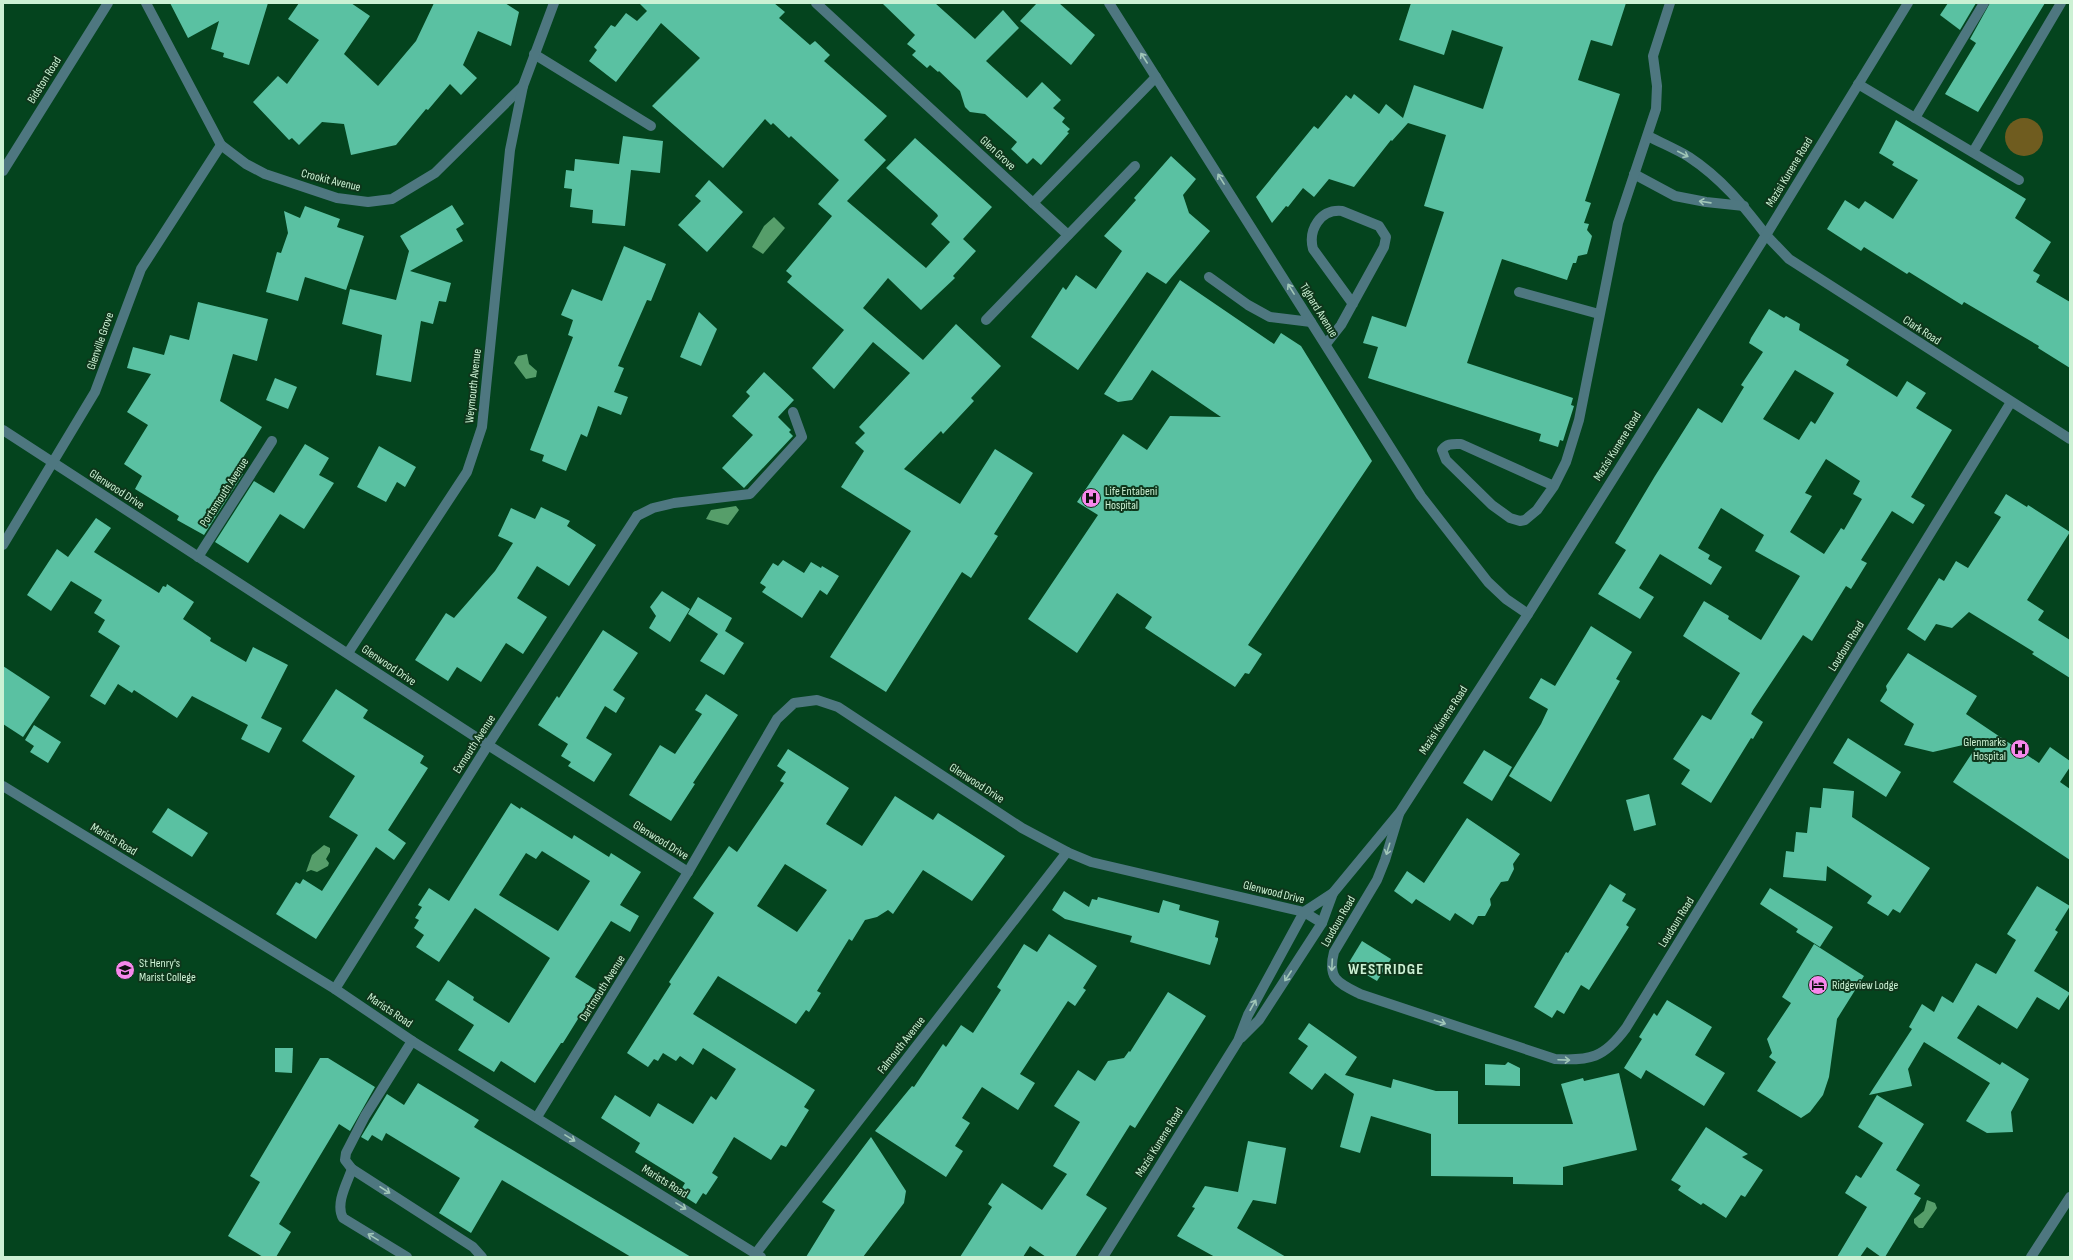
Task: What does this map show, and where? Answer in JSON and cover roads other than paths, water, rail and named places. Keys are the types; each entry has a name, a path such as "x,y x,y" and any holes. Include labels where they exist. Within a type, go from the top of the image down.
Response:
{"street":[{"name":"Bidston Road","path":"3,172 108,3"},
{"name":"Crookit Avenue","path":"146,3 221,145 246,164 284,182 337,198 368,202 392,200 435,172 523,86 554,3"},
{"name":"Glen Grove","path":"816,3 1068,236"},
{"name":"Tighard Avenue","path":"1109,3 1421,496 1488,582 1506,599 1528,614"},
{"path":"1554,486 1461,444 1445,446 1442,450 1443,456 1451,466 1492,505 1514,520 1525,520 1530,516 1554,486 1573,444 1618,223 1656,109 1658,99 1653,56 1670,3"},
{"path":"1914,118 1984,3"},
{"path":"1973,152 2061,3"},
{"name":"Mazisi Kunene Road","path":"1103,1257 1238,1041 1248,1015 1304,912 1333,893 1400,812 1528,614 1766,235 1905,4"},
{"path":"534,54 651,126"},
{"path":"1033,204 1156,77"},
{"path":"1858,84 2019,180"},
{"name":"Weymouth Avenue","path":"348,653 467,472 482,427 510,150 523,86"},
{"name":"Clark Road","path":"1648,136 1693,160 1733,192 1766,235 1789,259 2070,439"},
{"name":"Glenville Grove","path":"3,545 54,463 95,392 108,360 132,289 141,269 221,145"},
{"path":"986,320 1135,166"},
{"path":"1634,174 1675,196 1706,202 1744,206"},
{"path":"1326,344 1341,325 1353,304 1384,247 1386,237 1379,226 1342,211 1336,211 1316,223 1312,231 1311,242 1313,249 1353,304"},
{"path":"1210,277 1248,306 1270,317 1311,322"},
{"path":"1520,292 1599,314"},
{"name":"Loudoun Road","path":"1400,812 1377,880 1334,952 1330,964 1335,980 1360,994 1555,1059 1579,1060 1596,1056 1608,1050 1626,1028 2011,402"},
{"name":"Exmouth Avenue","path":"335,989 488,745 637,516 653,508 674,503 750,494 802,437 792,412"},
{"name":"Glenwood Drive","path":"3,430 488,745 688,872 777,719 794,703 817,700 838,707 1022,828 1067,852 1091,862 1304,912 1322,923"},
{"name":"Portsmouth Avenue","path":"198,557 272,441"},
{"name":"Marists Road","path":"3,786 335,989 412,1041 758,1255"},
{"name":"Falmouth Avenue","path":"758,1255 1067,852"},
{"name":"Dartmouth Avenue","path":"537,1117 688,872"},
{"name":"Mazisi Kunene Road","path":"1238,1041 1259,1020 1322,923 1333,893"},
{"path":"412,1041 365,1116 346,1153 345,1160 352,1169 473,1247 482,1257"},
{"path":"352,1169 340,1206 340,1213 343,1218 407,1257"},
{"path":"2032,1257 2070,1197"}],"place":[{"name":"Life Entabeni Hospital","path":"1091,498"},
{"name":"Glenmarks Hospital","path":"2020,749"},
{"name":"St Henry's Marist College","path":"125,970"},
{"name":"Ridgeview Lodge","path":"1818,985"}],"district":[{"name":"WESTRIDGE","path":"1386,968"}]}
